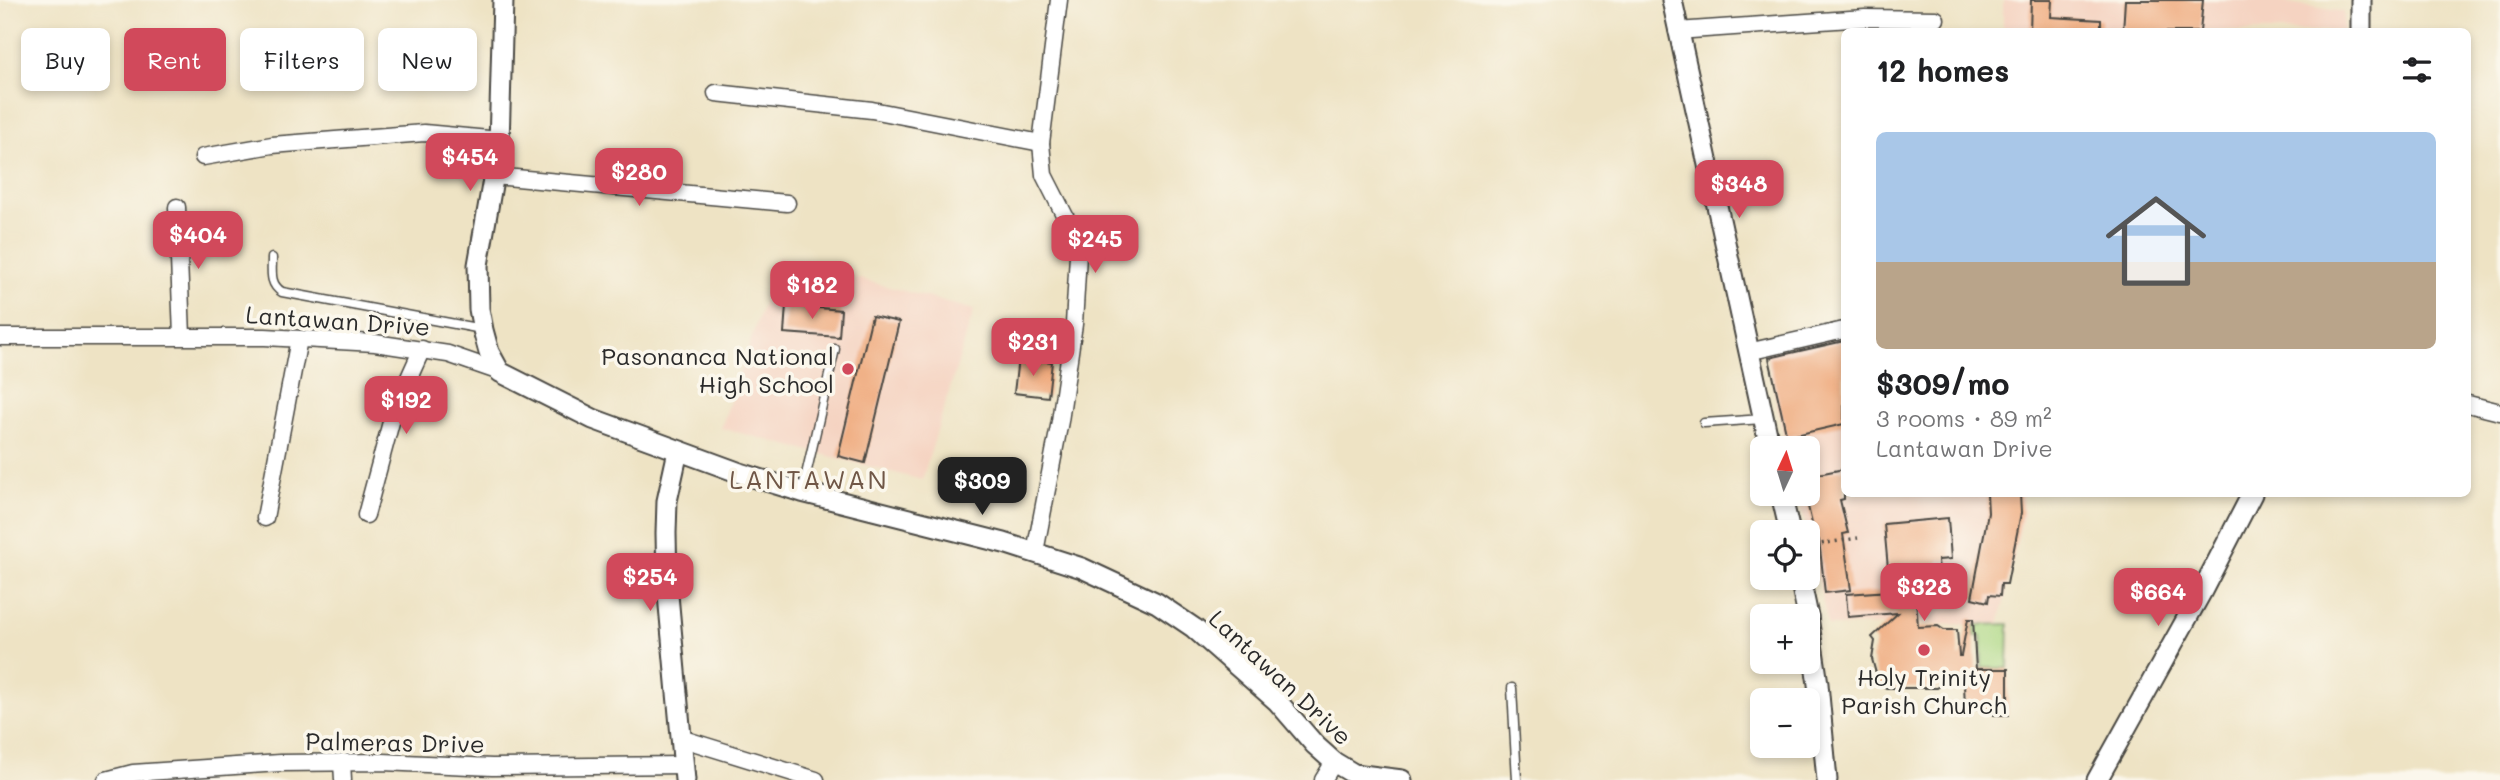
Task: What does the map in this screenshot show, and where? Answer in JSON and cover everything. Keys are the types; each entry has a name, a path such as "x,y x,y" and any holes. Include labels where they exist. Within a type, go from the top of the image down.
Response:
{"street":[{"path":"500,372 489,352 483,330 479,309 478,265 499,140 503,0"},
{"path":"1035,552 1060,421 1074,324 1079,255 1069,224 1044,175 1041,143 1059,0"},
{"path":"1672,0 1767,436"},
{"path":"2361,0 2361,28"},
{"path":"1677,31 1865,18 1936,19"},
{"path":"716,93 872,110 1041,143"},
{"path":"204,157 271,145 424,134 499,140"},
{"path":"494,176 787,203"},
{"path":"177,206 182,336"},
{"path":"1748,352 1841,331"},
{"name":"Lantawan Drive","path":"0,337 182,336 299,339 375,343 449,354 500,372 593,419 678,451 802,492 1035,552 1082,568 1157,603 1194,628 1277,701 1314,745 1334,762 1354,774 1402,780"},
{"path":"265,518 299,339"},
{"path":"366,515 394,411 422,349"},
{"path":"2471,405 2500,412"},
{"path":"678,451 667,502 667,584 685,772"},
{"path":"2097,780 2201,593 2250,497"},
{"path":"1817,674 1827,780"},
{"path":"680,738 816,780"},
{"path":"342,762 343,780"},
{"name":"Palmeras Drive","path":"106,780 133,773 279,763 342,762 685,772"},
{"path":"1322,780 1334,762"}],"lane":[{"path":"272,258 272,282 275,288 282,292 483,330"},
{"path":"802,492 835,349"},
{"path":"1703,423 1763,419"},
{"path":"1511,688 1517,780"}],"path":[{"path":"1820,544 1858,538"}],"shaded area":[{"path":"2003,0 2271,0 2344,12 2343,28 2003,28"},
{"name":"Pasonanca National High School","path":"779,257 974,310 922,480 721,428"},
{"path":"1841,333 1841,497 2022,497 2023,515 1999,624 1828,626 1820,588 1820,520 1805,520 1800,506 1820,506 1820,436 1783,436 1765,349"}],"green space":[{"path":"2009,624 2008,668 1982,668 1981,636 1975,636 1974,625"}],"building":[{"path":"2031,0 2052,0 2051,17 2101,20 2101,28 2030,28"},
{"path":"2125,0 2203,0 2200,28 2123,28"},
{"path":"780,263 799,265 797,291 777,289"},
{"path":"786,305 841,310 839,337 784,333"},
{"path":"872,316 899,322 865,463 838,456"},
{"path":"1841,342 1841,425 1787,436 1769,358"},
{"path":"1018,358 1052,362 1048,397 1014,393"},
{"path":"1841,470 1841,497 1844,499 1840,500 1848,533 1843,534 1851,590 1825,593 1820,520 1811,520 1808,506 1820,506 1820,474"},
{"path":"1987,497 2020,497 2021,513 2007,584 2001,584 2000,596 1989,595 1988,602 1972,598 1988,513"},
{"path":"1948,518 1951,559 1938,560 1940,583 1915,584 1918,627 1938,626 1944,630 1957,630 1961,656 1968,619 1973,619 1976,669 2008,669 2008,715 1994,715 1994,708 1965,709 1964,683 1943,684 1937,688 1886,688 1875,680 1877,677 1872,659 1875,641 1872,637 1898,613 1848,617 1846,594 1890,591 1884,524"}],"place":[{"name":"Pasonanca National High School","path":"848,369"},
{"name":"Holy Trinity Parish Church","path":"1924,650"}],"district":[{"name":"LANTAWAN","path":"809,479"}]}
